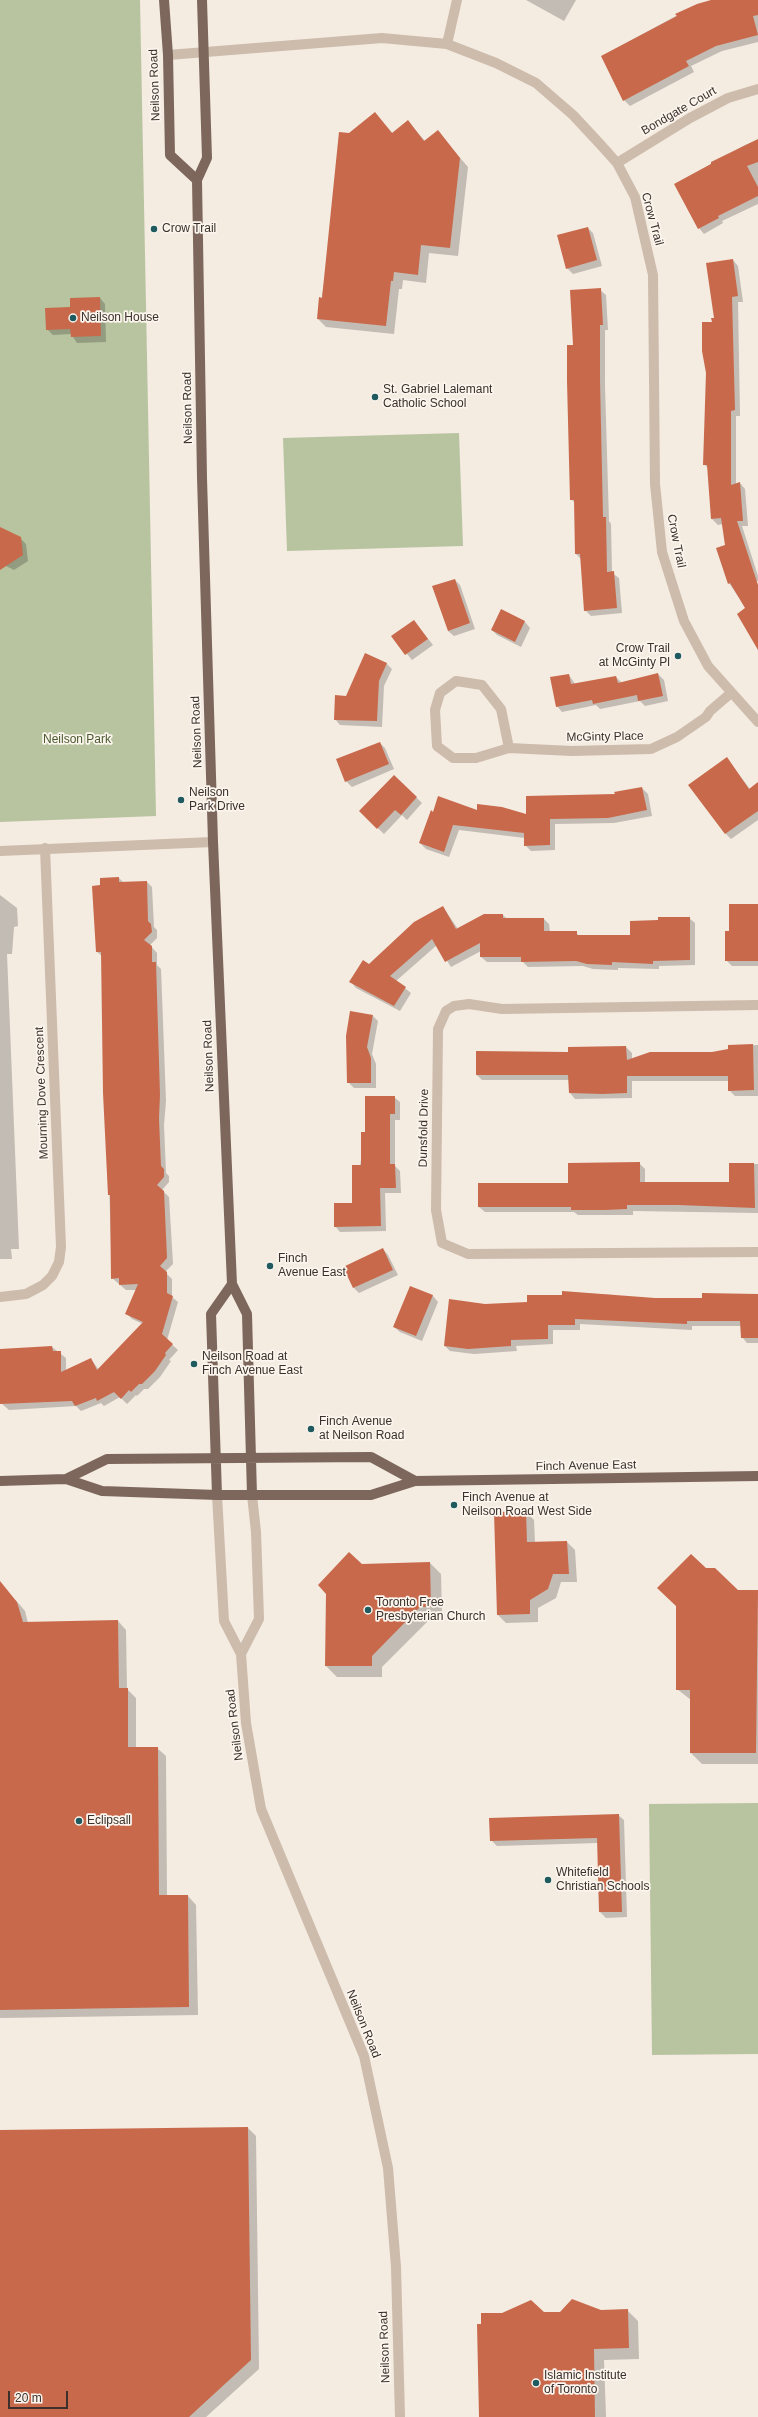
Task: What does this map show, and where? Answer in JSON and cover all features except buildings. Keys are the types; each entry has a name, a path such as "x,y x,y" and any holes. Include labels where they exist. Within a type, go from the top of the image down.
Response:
{"main road":[{"name":"Neilson Road","path":"164,0 168,54 170,156 197,180"},
{"name":"Neilson Road","path":"202,0 205,52 207,158 197,180 202,478 213,842 232,1284 247,1314 252,1495"},
{"name":"Neilson Road","path":"217,1495 211,1314 232,1284"},
{"name":"Finch Avenue East","path":"66,1479 107,1459 371,1457 415,1481"},
{"name":"Finch Avenue East","path":"0,1480 66,1479 102,1491 217,1495 371,1495 415,1481 758,1476"}],"street":[{"path":"447,44 457,0"},
{"name":"Crow Trail","path":"168,54 382,38 447,44 496,63 536,83 573,115 617,163 635,197 653,275 655,484 662,552 684,621 708,666 758,722"},
{"name":"Bondgate Court","path":"617,163 690,118 728,98 758,89"},
{"name":"McGinty Place","path":"509,748 501,709 482,686 456,682 440,693 435,710 437,746 453,758 476,758 509,748 572,751 651,749 677,737 706,717 710,711 731,693"},
{"path":"0,851 213,842"},
{"name":"Mourning Dove Crescent","path":"0,1297 26,1294 43,1286 52,1276 59,1262 60,1255 45,848"},
{"name":"Dunsfold Drive","path":"758,1005 502,1009 469,1004 454,1006 446,1011 438,1029 436,1210 442,1242 468,1254 758,1252"},
{"name":"Neilson Road","path":"217,1495 224,1620 241,1654 246,1723 261,1809 364,2056 388,2168 396,2267 400,2417"},
{"name":"Neilson Road","path":"241,1654 259,1619 256,1532 252,1495"}],"green space":[{"name":"Neilson Park","path":"0,0 140,0 156,816 0,822"},
{"path":"459,433 463,546 287,551 283,438"},
{"path":"758,1803 758,2054 652,2055 649,1804"}],"place":[{"name":"Crow Trail","path":"154,229"},
{"name":"Neilson House","path":"73,318"},
{"name":"St. Gabriel Lalemant Catholic School","path":"375,397"},
{"name":"Crow Trail at McGinty Pl","path":"678,656"},
{"name":"Neilson Park Drive","path":"181,800"},
{"name":"Finch Avenue East","path":"270,1266"},
{"name":"Neilson Road at Finch Avenue East","path":"194,1364"},
{"name":"Finch Avenue at Neilson Road","path":"311,1429"},
{"name":"Finch Avenue at Neilson Road West Side","path":"454,1505"},
{"name":"Toronto Free Presbyterian Church","path":"368,1610"},
{"name":"Eclipsall","path":"79,1821"},
{"name":"Whitefield Christian Schools","path":"548,1880"},
{"name":"Islamic Institute of Toronto","path":"536,2383"}]}
